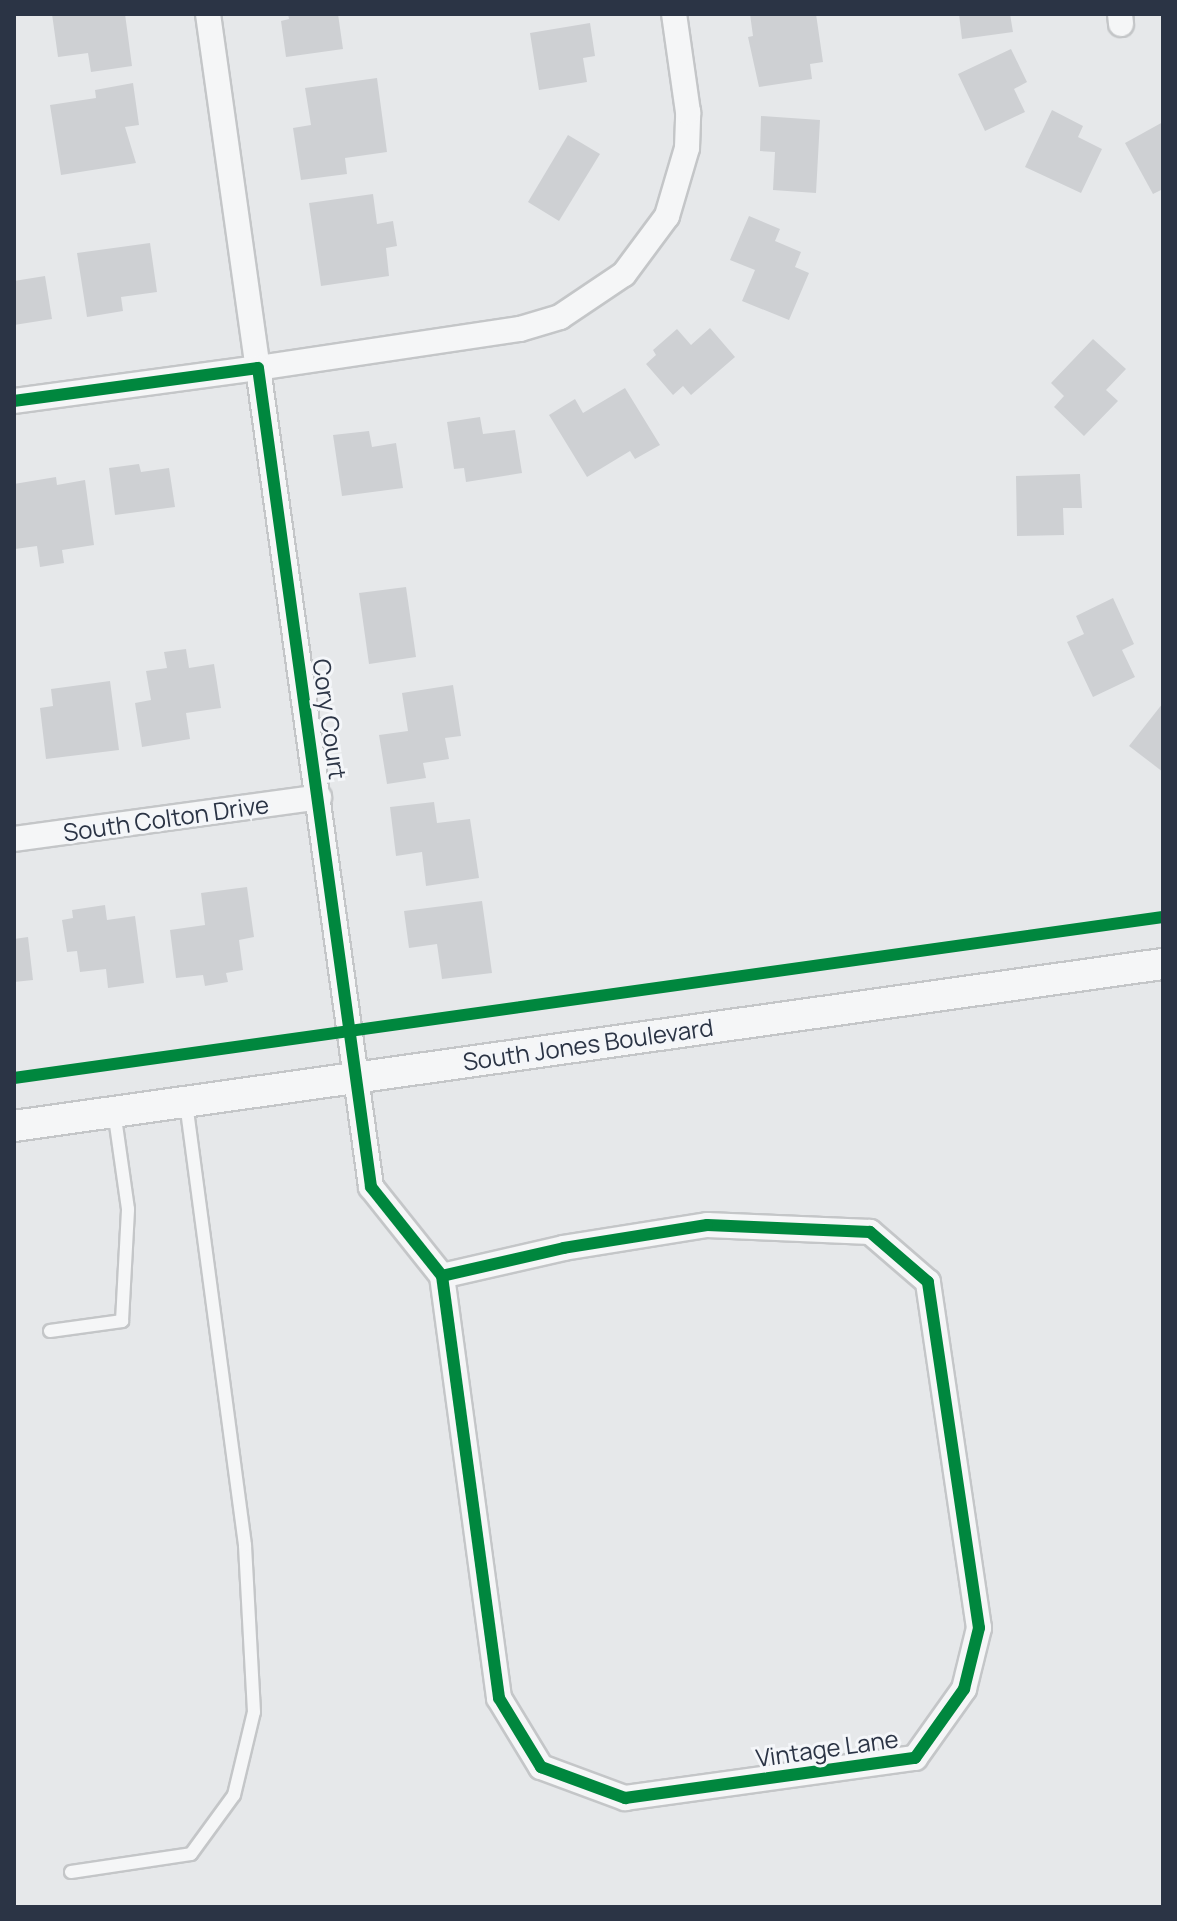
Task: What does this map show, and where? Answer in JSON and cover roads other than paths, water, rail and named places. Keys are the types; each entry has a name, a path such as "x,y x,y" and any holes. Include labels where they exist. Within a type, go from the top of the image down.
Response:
{"street":[{"name":"Cory Court","path":"208,14 358,1076"},
{"path":"14,401 520,329 560,317 624,274 667,216 687,148 688,112 674,14"},
{"name":"South Colton Drive","path":"14,839 319,797"},
{"name":"South Jones Boulevard","path":"14,1126 1163,964"},
{"path":"358,1076 371,1187 442,1276"},
{"name":"Vintage Lane","path":"707,1225 870,1232 928,1282 979,1628 964,1689 915,1758 625,1798 541,1767 499,1698 442,1276 564,1248 707,1225"}],"lane":[{"path":"71,1872 191,1854 234,1795 254,1712 245,1545 186,1101"},
{"path":"50,1331 122,1321 128,1209 114,1111"}]}
